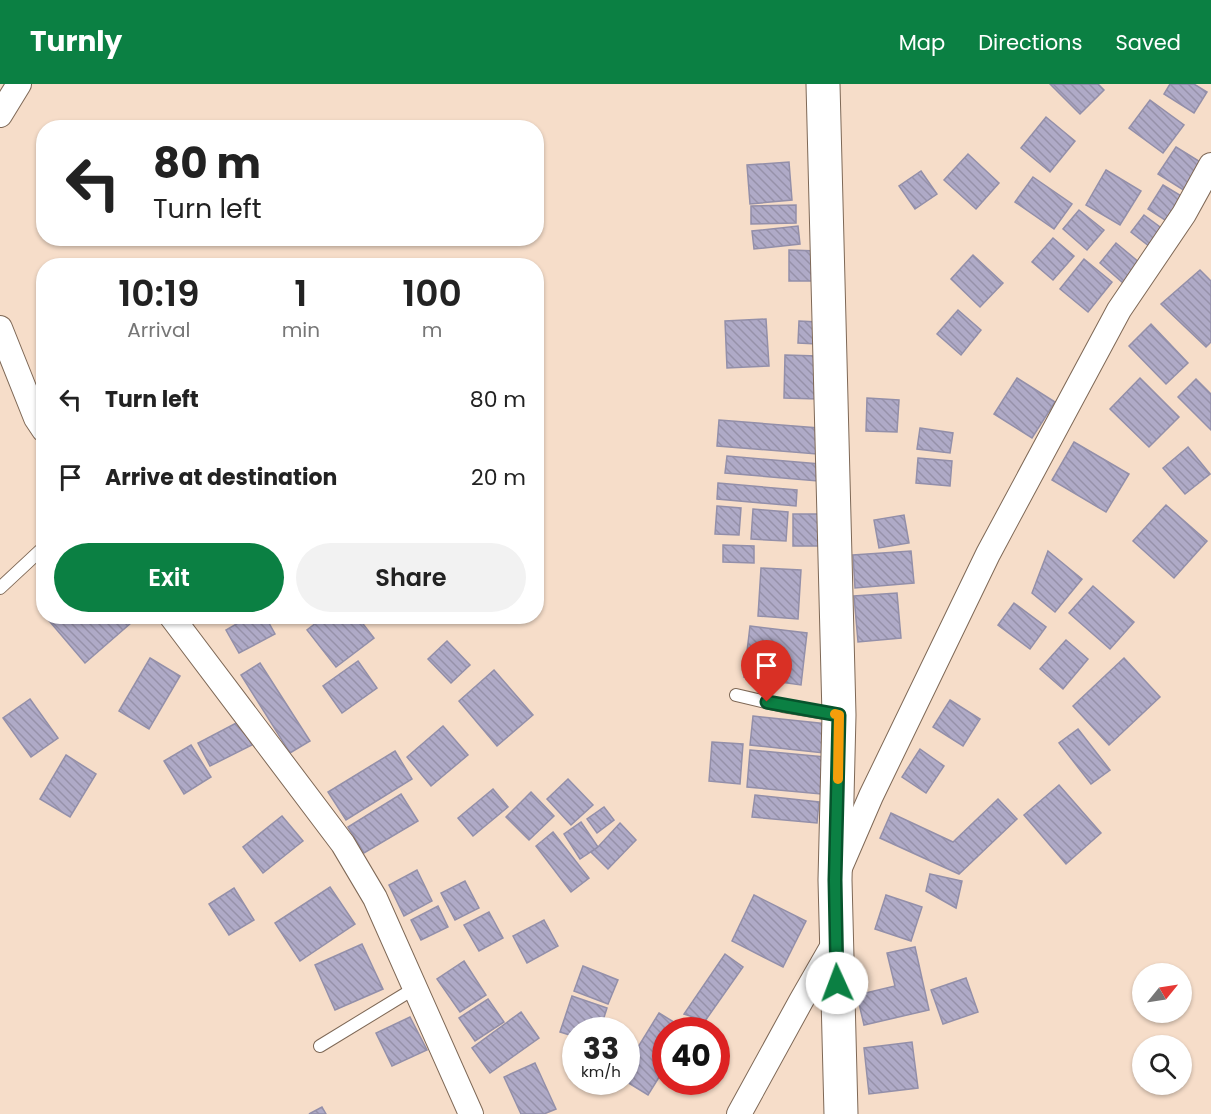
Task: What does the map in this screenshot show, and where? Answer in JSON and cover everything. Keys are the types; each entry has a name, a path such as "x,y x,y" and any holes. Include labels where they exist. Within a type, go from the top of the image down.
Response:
{"street":[{"path":"0,115 20,84"},
{"path":"823,84 839,715 835,880 841,1114"},
{"path":"835,880 871,796 988,554 1119,310 1184,214 1211,165"},
{"path":"0,328 36,418"},
{"path":"177,624 343,844 375,898 471,1114"},
{"path":"739,1114 836,940"}],"lane":[{"path":"0,588 36,554"},
{"path":"736,695 783,706 839,715"},
{"path":"320,1046 415,988"}],"building":[{"path":"1050,84 1098,84 1104,90 1080,114"},
{"path":"1170,84 1194,84 1207,92 1194,113 1164,94"},
{"path":"1150,100 1184,125 1163,153 1129,128"},
{"path":"1046,117 1075,141 1050,172 1021,148"},
{"path":"1176,147 1202,163 1185,191 1158,174"},
{"path":"968,154 999,183 976,209 944,180"},
{"path":"789,162 792,200 750,204 747,165"},
{"path":"1106,170 1141,191 1120,225 1086,205"},
{"path":"921,171 937,194 915,209 899,186"},
{"path":"1033,177 1072,204 1054,229 1015,202"},
{"path":"1163,185 1183,197 1168,222 1148,209"},
{"path":"796,205 796,223 751,224 751,206"},
{"path":"1079,210 1104,230 1087,250 1063,229"},
{"path":"1144,215 1168,233 1154,250 1131,232"},
{"path":"798,226 800,244 754,249 752,231"},
{"path":"1053,238 1074,256 1053,280 1032,262"},
{"path":"1116,243 1140,263 1123,283 1100,263"},
{"path":"789,250 818,251 817,281 789,281"},
{"path":"973,255 1003,283 980,307 951,279"},
{"path":"1084,259 1112,282 1088,312 1060,289"},
{"path":"1200,270 1211,281 1211,342 1206,347 1161,304"},
{"path":"958,310 981,330 961,355 937,334"},
{"path":"766,319 769,366 727,368 725,321"},
{"path":"799,321 818,322 817,344 798,343"},
{"path":"1151,324 1188,363 1166,384 1129,346"},
{"path":"785,355 818,356 818,399 784,398"},
{"path":"1017,378 1055,402 1032,438 994,414"},
{"path":"1140,378 1179,417 1149,447 1110,409"},
{"path":"1196,379 1211,394 1211,430 1178,397"},
{"path":"867,398 899,400 897,432 866,431"},
{"path":"719,420 819,428 817,454 717,446"},
{"path":"920,428 953,433 950,453 917,449"},
{"path":"1074,442 1129,474 1106,512 1052,480"},
{"path":"1188,447 1210,474 1185,494 1163,468"},
{"path":"727,456 820,464 818,481 725,473"},
{"path":"918,458 952,461 950,486 916,483"},
{"path":"718,483 797,490 796,506 717,499"},
{"path":"1166,505 1207,541 1174,578 1133,541"},
{"path":"717,506 741,508 739,535 715,534"},
{"path":"753,509 788,512 786,541 751,539"},
{"path":"793,514 822,514 822,546 793,546"},
{"path":"904,515 909,543 879,548 874,520"},
{"path":"723,545 754,546 754,563 723,562"},
{"path":"911,551 914,583 855,588 853,555"},
{"path":"1048,551 1082,579 1055,612 1032,593"},
{"path":"761,568 801,570 798,619 758,616"},
{"path":"1093,586 1134,622 1110,649 1069,613"},
{"path":"897,593 901,638 858,642 854,596"},
{"path":"1014,603 1046,627 1030,649 998,625"},
{"path":"52,624 130,624 85,663"},
{"path":"236,624 269,624 275,634 239,653 226,630"},
{"path":"315,624 363,624 374,638 336,667 307,630"},
{"path":"750,626 807,633 801,685 744,677"},
{"path":"1066,640 1088,659 1063,689 1040,669"},
{"path":"447,641 470,665 451,683 428,659"},
{"path":"150,658 180,676 149,729 119,711"},
{"path":"1124,658 1160,697 1109,745 1073,706"},
{"path":"358,661 377,688 342,713 323,686"},
{"path":"260,663 310,741 290,753 241,675"},
{"path":"494,670 533,715 497,746 459,701"},
{"path":"30,699 58,738 31,757 3,718"},
{"path":"950,700 980,719 963,746 933,727"},
{"path":"753,716 828,724 824,753 750,745"},
{"path":"240,721 252,745 210,766 198,743"},
{"path":"443,726 468,755 431,786 407,757"},
{"path":"1078,729 1110,770 1091,784 1059,743"},
{"path":"712,742 743,744 740,784 709,781"},
{"path":"191,745 211,777 184,794 164,761"},
{"path":"920,749 944,766 926,793 902,777"},
{"path":"750,750 825,757 821,794 747,787"},
{"path":"395,751 412,779 346,820 328,792"},
{"path":"66,755 96,774 70,817 40,799"},
{"path":"568,779 593,805 571,825 547,799"},
{"path":"1059,785 1101,833 1066,864 1024,815"},
{"path":"493,789 508,807 473,836 458,818"},
{"path":"531,792 554,816 529,840 506,817"},
{"path":"401,794 418,821 364,853 348,827"},
{"path":"755,795 819,802 817,823 752,817"},
{"path":"998,799 1017,819 959,874 880,838 891,813 953,842"},
{"path":"604,807 614,820 597,833 587,819"},
{"path":"282,816 303,841 263,873 243,847"},
{"path":"581,822 598,847 580,859 564,834"},
{"path":"620,823 636,840 608,869 591,852"},
{"path":"553,832 589,878 571,892 536,846"},
{"path":"417,870 432,901 404,916 389,885"},
{"path":"930,874 962,881 956,908 926,891"},
{"path":"465,881 479,908 455,920 441,893"},
{"path":"330,887 355,924 300,961 275,923"},
{"path":"234,888 254,920 229,935 209,904"},
{"path":"754,895 806,921 783,967 732,941"},
{"path":"886,895 922,907 911,941 875,929"},
{"path":"438,906 448,927 421,940 411,920"},
{"path":"489,912 503,938 479,951 464,925"},
{"path":"544,920 558,946 527,963 513,936"},
{"path":"362,944 383,989 335,1010 315,965"},
{"path":"915,947 929,1010 864,1025 857,995 895,986 887,953"},
{"path":"725,954 743,967 708,1017 693,1017 684,1014"},
{"path":"464,961 486,995 460,1012 437,979"},
{"path":"583,966 618,980 608,1004 574,991"},
{"path":"966,978 978,1012 943,1024 931,990"},
{"path":"572,996 607,1008 604,1017 565,1017"},
{"path":"488,999 504,1022 475,1041 459,1018"},
{"path":"521,1012 539,1038 490,1073 472,1048"},
{"path":"410,1017 427,1050 392,1066 376,1033"},
{"path":"652,1024 652,1089 648,1095 640,1090 640,1044"},
{"path":"912,1042 918,1088 869,1094 864,1048"},
{"path":"535,1063 556,1109 544,1114 521,1114 504,1077"},
{"path":"322,1107 326,1114 309,1114"}],"slow traffic":[{"path":"835,714 839,715 838,779"}],"route":[{"path":"767,702 839,715 835,880 837,983"}]}
